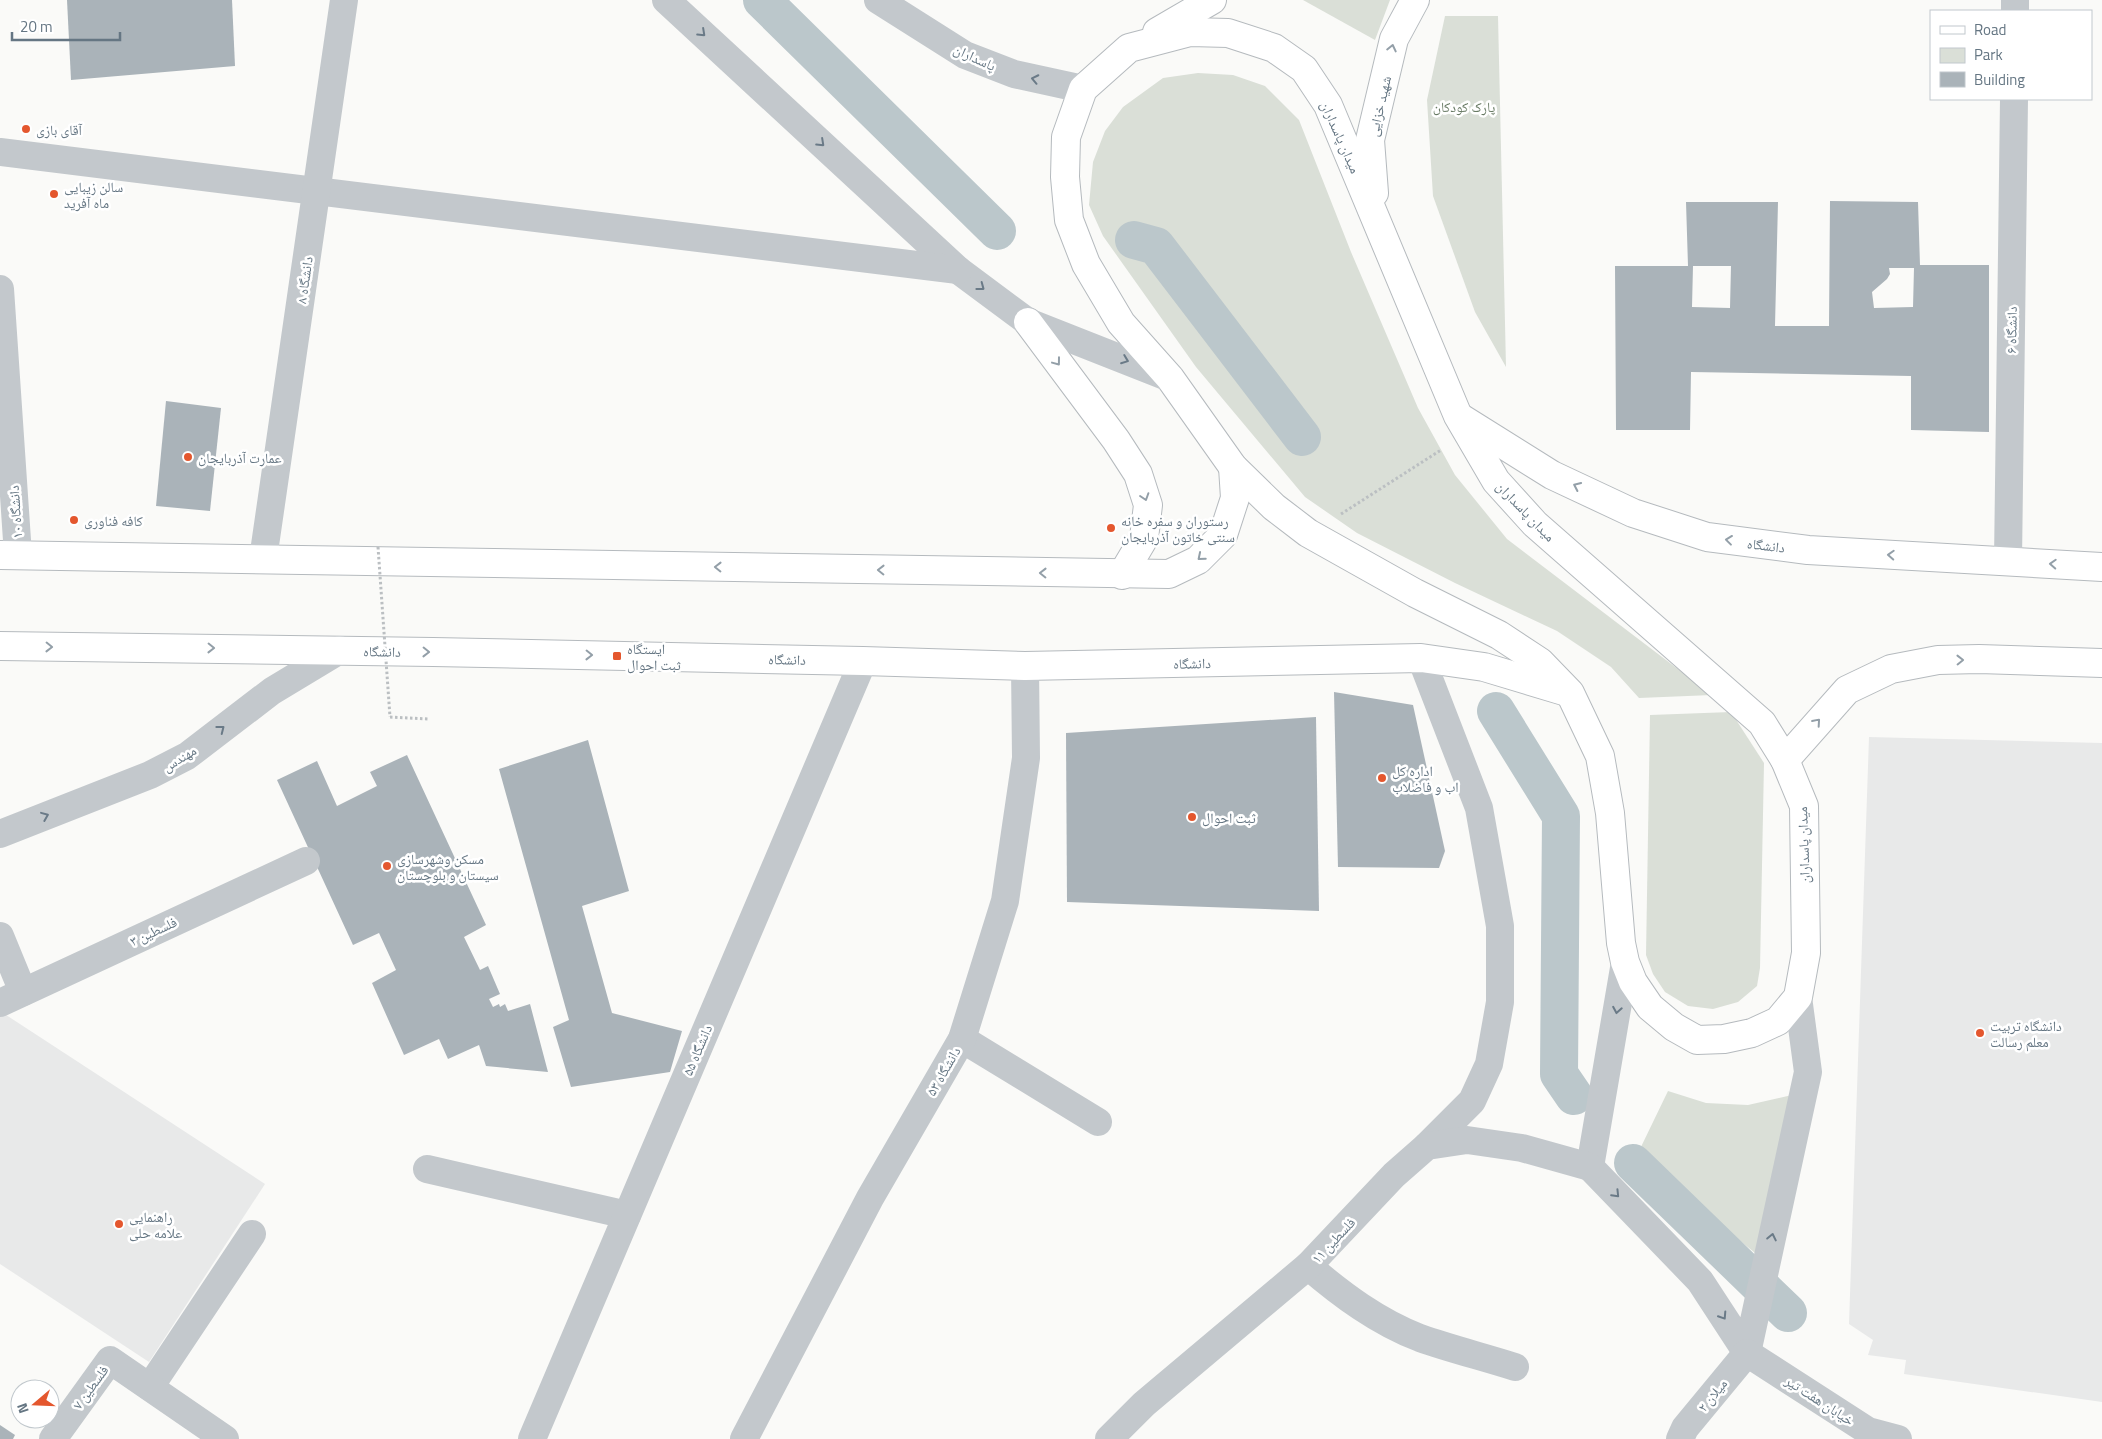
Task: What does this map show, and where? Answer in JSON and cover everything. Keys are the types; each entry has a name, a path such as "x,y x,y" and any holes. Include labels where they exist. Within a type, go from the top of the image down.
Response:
{"main road":[{"path":"1129,48 1212,0"},
{"name":"شهید خزایی","path":"1376,217 1370,140 1394,39 1415,0"},
{"name":"میدان پاسداران","path":"1190,32 1228,33 1274,48 1304,69 1328,105 1458,416 1496,481 1536,524 1762,723 1786,760 1804,806 1806,952 1798,997 1778,1021 1752,1033 1724,1039 1697,1040 1674,1027 1650,1007 1634,982 1625,962 1621,943 1610,813 1600,756 1570,693 1540,662 1499,635 1416,593 1308,533 1274,507 1234,467 1170,378 1121,323 1086,264 1069,220 1064,177 1066,137 1083,89 1129,48 1190,32"},
{"path":"1028,322 1116,440 1138,474 1148,505 1144,538 1122,575"},
{"name":"دانشگاه","path":"1458,416 1552,475 1633,513 1706,538 1808,550 2102,567"},
{"path":"9,555 1122,575 1169,574 1198,560 1224,535 1235,498 1234,467"},
{"name":"دانشگاه","path":"0,646 340,650 863,660 1025,666 1421,658 1484,667 1570,693"},
{"path":"1786,760 1847,690 1891,669 1938,660 2102,663"}],"street":[{"name":"دانشگاه ۸","path":"263,559 318,191 344,0"},
{"path":"666,0 958,270 1028,322 1170,378"},
{"name":"پاسداران","path":"878,0 965,55 1014,74 1083,89"},
{"name":"دانشگاه ۶","path":"2008,561 2014,100"},
{"path":"0,152 958,270"},
{"name":"دانشگاه ۱۰","path":"0,289 9,555"},
{"name":"مهندس","path":"0,834 150,775 187,756 272,691 340,650"},
{"name":"فلسطین ۱۱","path":"1109,1439 1144,1404 1308,1266 1394,1175 1472,1101 1489,1064 1500,1002 1500,926 1479,808 1421,658"},
{"name":"دانشگاه ۵۵","path":"532,1439 863,660"},
{"name":"دانشگاه ۵۳","path":"744,1439 870,1198 962,1039 1005,901 1026,758 1025,666"},
{"name":"فلسطین ۳","path":"12,997 306,860"},
{"path":"0,936 12,997"},
{"path":"1590,1167 1625,962"},
{"path":"1747,1353 1808,1072 1798,997"},
{"path":"962,1039 1098,1122"},
{"path":"1426,1146 1467,1140 1522,1148 1590,1167 1700,1282 1747,1353"},
{"path":"427,1169 627,1215"},
{"path":"210,1435 150,1388 252,1234"},
{"path":"1308,1266 1364,1310 1419,1338 1515,1367"},
{"name":"میلان ۲","path":"1680,1439 1685,1428 1747,1353"},
{"name":"خیابان هفت تیر","path":"1747,1353 1868,1431 1898,1439"},
{"name":"فلسطین ۷","path":"53,1439 110,1360 150,1388"}],"path":[{"path":"1308,533 1432,458 1451,443 1458,416"},
{"path":"378,547 390,717 429,719"}],"shaded area":[{"name":"دانشگاه تربیت معلم رسالت","path":"1869,737 2102,743 2102,1402 1904,1374 1906,1360 1868,1355 1873,1340 1849,1324"},
{"name":"راهنمایی علامه حلی","path":"0,1011 265,1184 149,1362 0,1264"}],"green space":[{"path":"1303,0 1390,0 1375,40"},
{"name":"پارک کودکان","path":"1445,16 1498,16 1506,367 1475,312 1433,196 1427,100"},
{"path":"1198,73 1233,75 1265,86 1299,120 1351,252 1418,408 1455,475 1507,539 1712,695 1639,698 1611,667 1557,631 1455,583 1357,533 1305,497 1196,367 1103,236 1089,205 1093,162 1105,131 1123,107 1163,78"},
{"path":"1731,712 1764,763 1760,968 1757,986 1738,1002 1713,1009 1688,1006 1665,992 1653,974 1646,955 1650,715"},
{"path":"1668,1091 1706,1103 1748,1105 1792,1095 1760,1257 1674,1187 1639,1151"}],"building":[{"path":"67,0 232,0 235,66 71,80"},
{"path":"1830,201 1918,202 1920,265 1989,265 1989,432 1911,430 1911,376 1691,372 1690,430 1616,430 1615,266 1688,266 1686,202 1778,202 1775,326 1829,326","holes":["1693,266 1731,266 1730,308 1692,307","1889,268 1914,268 1913,307 1874,308 1872,292 1887,279 1890,274"]},
{"name":"عمارت آذربایجان","path":"166,401 221,408 210,511 156,506"},
{"name":"اداره کل اب و فاضلاب","path":"1334,692 1413,705 1445,851 1439,868 1338,867"},
{"name":"ثبت احوال","path":"1316,717 1319,911 1067,902 1066,733"},
{"path":"588,740 629,891 582,906 612,1013 682,1031 670,1072 571,1087 553,1027 569,1020 499,769"},
{"name":"مسکن وشهرسازی سیستان و بلوچستان","path":"407,755 486,925 464,937 480,970 488,966 500,994 489,999 493,1007 499,1004 500,1007 505,1004 508,1011 530,1004 548,1072 486,1066 479,1045 448,1059 439,1039 404,1055 372,983 396,970 379,933 353,945 277,780 317,761 337,806 377,786 370,772"},
{"path":"0,1425 15,1435 13,1439 0,1439"}],"waterway":[{"path":"762,0 997,231"},
{"path":"1134,240 1156,246 1302,437"},
{"path":"1496,711 1561,816 1559,1074 1574,1096"},
{"path":"1633,1163 1788,1313"}],"place":[{"name":"آقای بازی","path":"26,129"},
{"name":"سالن زیبایی ماه آفرید","path":"54,194"},
{"name":"عمارت آذربایجان","path":"188,457"},
{"name":"کافه فناوری","path":"74,520"},
{"name":"رستوران و سفره خانه سنتی خاتون آذربایجان","path":"1111,528"},
{"name":"ایستگاه ثبت احوال","path":"617,656"},
{"name":"اداره کل اب و فاضلاب","path":"1382,778"},
{"name":"ثبت احوال","path":"1192,817"},
{"name":"مسکن وشهرسازی سیستان و بلوچستان","path":"387,866"},
{"name":"دانشگاه تربیت معلم رسالت","path":"1980,1033"},
{"name":"راهنمایی علامه حلی","path":"119,1224"}]}
